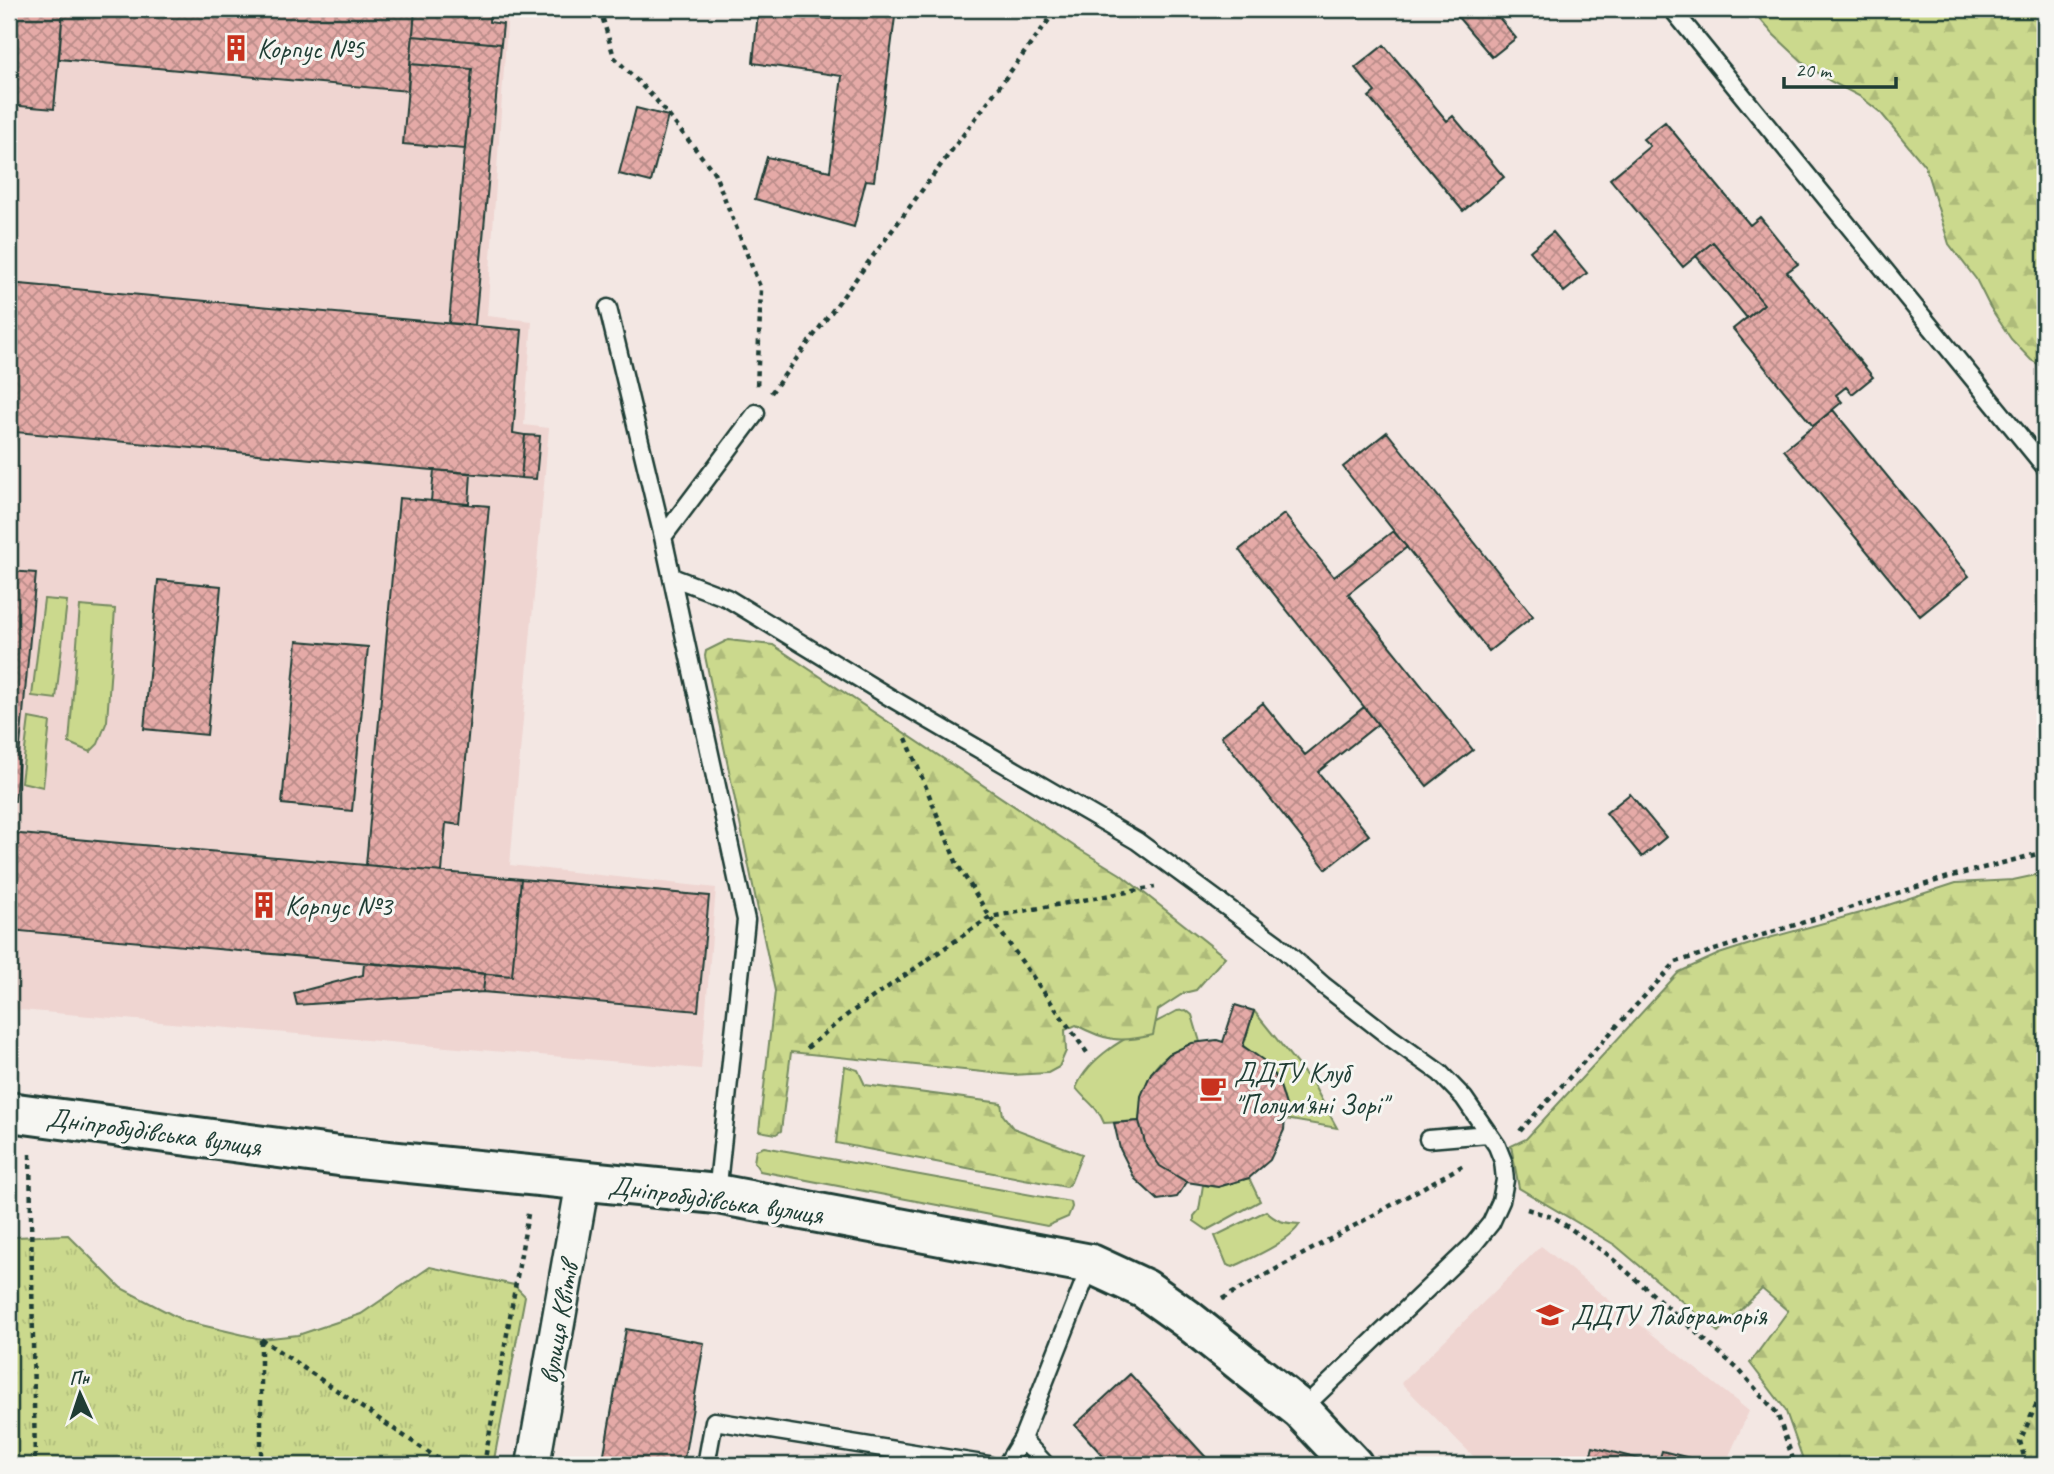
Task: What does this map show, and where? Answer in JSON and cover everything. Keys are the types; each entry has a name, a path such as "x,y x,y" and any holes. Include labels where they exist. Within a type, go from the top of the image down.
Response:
{"street":[{"name":"Дніпробудівська вулиця","path":"19,1113 340,1156 717,1194 1091,1264 1145,1289 1187,1319 1301,1410 1353,1465"},
{"name":"вулиця Квітів","path":"533,1465 583,1181"}],"lane":[{"path":"1672,9 2045,467"},
{"path":"608,308 663,537 746,919 717,1194"},
{"path":"663,537 756,413"},
{"path":"672,577 727,598 891,698 1137,841 1276,944 1323,985 1440,1073 1464,1098 1493,1140 1503,1161 1505,1180 1501,1201 1492,1223 1474,1244 1301,1410"},
{"path":"1428,1139 1493,1140"},
{"path":"1006,1465 1022,1439 1091,1264"},
{"path":"706,1465 714,1421 989,1465"},
{"path":"1022,1439 1046,1465"}],"path":[{"path":"600,9 614,57 656,100 714,172 761,289 756,413"},
{"path":"756,413 1057,9"},
{"path":"891,698 918,772 957,864 990,917 1088,1054"},
{"path":"1187,1319 1493,1140 1520,1132 1676,962 1952,876 2045,852"},
{"path":"807,1048 847,1015 990,917 1191,880"},
{"path":"19,1113 36,1465"},
{"path":"484,1465 535,1175"},
{"path":"1501,1201 1555,1218 1607,1254 1705,1339 1739,1370 1777,1413 1795,1465"},
{"path":"261,1465 261,1339 447,1465"},
{"path":"2025,1465 2020,1441 2045,1385"}],"shaded area":[{"path":"9,9 508,9 487,316 532,321 524,425 549,428 510,865 716,888 701,1069 9,1009"},
{"name":"ДДТУ Лабораторія","path":"1541,1246 1749,1411 1725,1465 1482,1465 1401,1383"}],"green space":[{"path":"1751,9 2045,9 2045,368 2031,360 2011,339 1976,279 1949,244 1925,166 1881,113 1861,97 1805,64"},
{"path":"44,599 67,601 56,699 32,696"},
{"path":"80,606 115,609 107,721 98,744 90,752 69,743"},
{"path":"728,640 773,645 1120,874 1225,957 1196,990 1184,993 1158,1010 1153,1035 1122,1040 1105,1037 1076,1025 1065,1030 1066,1051 1059,1067 1048,1073 1012,1075 791,1052 781,1131 776,1134 759,1131 775,991 705,656 706,651"},
{"path":"29,718 50,722 43,787 21,782"},
{"path":"2045,873 2045,1465 2035,1465 2033,1458 2012,1461 2007,1465 1805,1465 1785,1409 1750,1363 1788,1311 1762,1289 1718,1332 1615,1245 1519,1188 1511,1146 1526,1139 1679,972 1719,954 1956,883 2013,880"},
{"path":"1186,1010 1192,1015 1200,1042 1172,1053 1154,1069 1143,1093 1139,1121 1104,1123 1095,1108 1076,1088 1084,1074 1106,1052 1134,1033 1177,1011"},
{"path":"1254,1011 1313,1084 1337,1128 1285,1119 1283,1095 1275,1076 1262,1060 1243,1046"},
{"path":"845,1066 858,1070 865,1085 1001,1103 1003,1115 1013,1128 1082,1154 1071,1182 1066,1187 836,1143"},
{"path":"764,1147 1071,1202 1072,1207 1068,1217 1047,1226 760,1171 754,1162 756,1150"},
{"path":"1249,1178 1260,1201 1207,1230 1194,1221 1199,1210 1203,1185 1218,1187"},
{"path":"1266,1211 1273,1218 1300,1224 1270,1249 1233,1267 1227,1265 1215,1236"},
{"path":"68,1235 121,1288 184,1321 261,1339 298,1335 361,1314 430,1267 514,1285 525,1296 493,1465 9,1465 9,1247 15,1237"}],"building":[{"path":"9,9 63,9 54,109 9,105"},
{"name":"Корпус №5","path":"63,9 415,9 408,91 59,59"},
{"path":"415,9 490,9 489,22 503,24 501,44 413,36"},
{"path":"831,9 896,9 874,181 866,180 854,227 755,199 767,157 830,171 842,76 753,63 758,13 830,19"},
{"path":"1451,9 1492,9 1516,38 1492,57"},
{"path":"413,36 501,44 475,325 449,323 472,69 410,64"},
{"path":"1384,45 1447,121 1453,116 1504,177 1463,211 1369,97 1375,92 1355,68"},
{"path":"410,64 472,69 465,149 403,144"},
{"path":"636,108 668,116 651,182 619,174"},
{"path":"1665,122 1750,225 1760,217 1798,264 1787,272 1873,377 1852,394 1846,387 1836,395 1842,402 1813,426 1733,329 1764,304 1713,242 1683,267 1610,179 1650,146 1643,139"},
{"path":"1553,232 1587,273 1564,292 1530,251"},
{"path":"1713,242 1764,304 1747,318 1696,256"},
{"path":"9,283 522,330 513,433 525,435 521,478 16,432 9,508"},
{"path":"1833,410 1969,576 1920,616 1784,450"},
{"path":"1387,432 1533,616 1489,651 1343,467"},
{"path":"525,435 540,436 536,479 521,478"},
{"path":"434,470 471,473 469,504 431,501"},
{"path":"399,498 489,506 460,825 446,823 442,872 366,865"},
{"path":"1284,514 1334,577 1393,531 1407,547 1348,594 1473,750 1427,786 1239,550"},
{"path":"9,571 36,573 15,801 9,801"},
{"path":"158,580 221,586 207,735 144,729"},
{"path":"297,641 368,647 352,811 282,804"},
{"path":"1263,703 1305,755 1364,707 1378,724 1318,772 1369,835 1326,869 1221,736"},
{"path":"1630,794 1666,837 1642,857 1606,813"},
{"name":"Корпус №3","path":"9,833 521,879 512,976 10,930 9,945"},
{"path":"521,879 709,896 698,1011 483,992 485,974 512,976"},
{"path":"364,963 485,974 483,992 297,1005 294,993 363,975"},
{"name":"ДДТУ Клуб \"Полум'яні Зорі\"","path":"1235,1005 1254,1011 1243,1046 1263,1060 1278,1080 1286,1105 1284,1130 1270,1160 1249,1178 1218,1187 1187,1182 1160,1166 1146,1146 1139,1121 1141,1096 1151,1073 1169,1054 1192,1043 1217,1040 1223,1042"},
{"path":"1139,1121 1146,1146 1160,1166 1187,1182 1177,1197 1158,1200 1135,1179 1120,1149 1114,1123"},
{"path":"626,1329 704,1343 683,1465 602,1465"},
{"path":"1130,1374 1213,1465 1111,1465 1075,1425"},
{"path":"1593,1447 1658,1464 1662,1451 1698,1460 1697,1465 1588,1465"}],"place":[{"name":"Корпус №5","path":"236,48"},
{"name":"Корпус №3","path":"264,905"},
{"name":"ДДТУ Клуб \"Полум'яні Зорі\"","path":"1213,1088"},
{"name":"ДДТУ Лабораторія","path":"1550,1315"}]}
